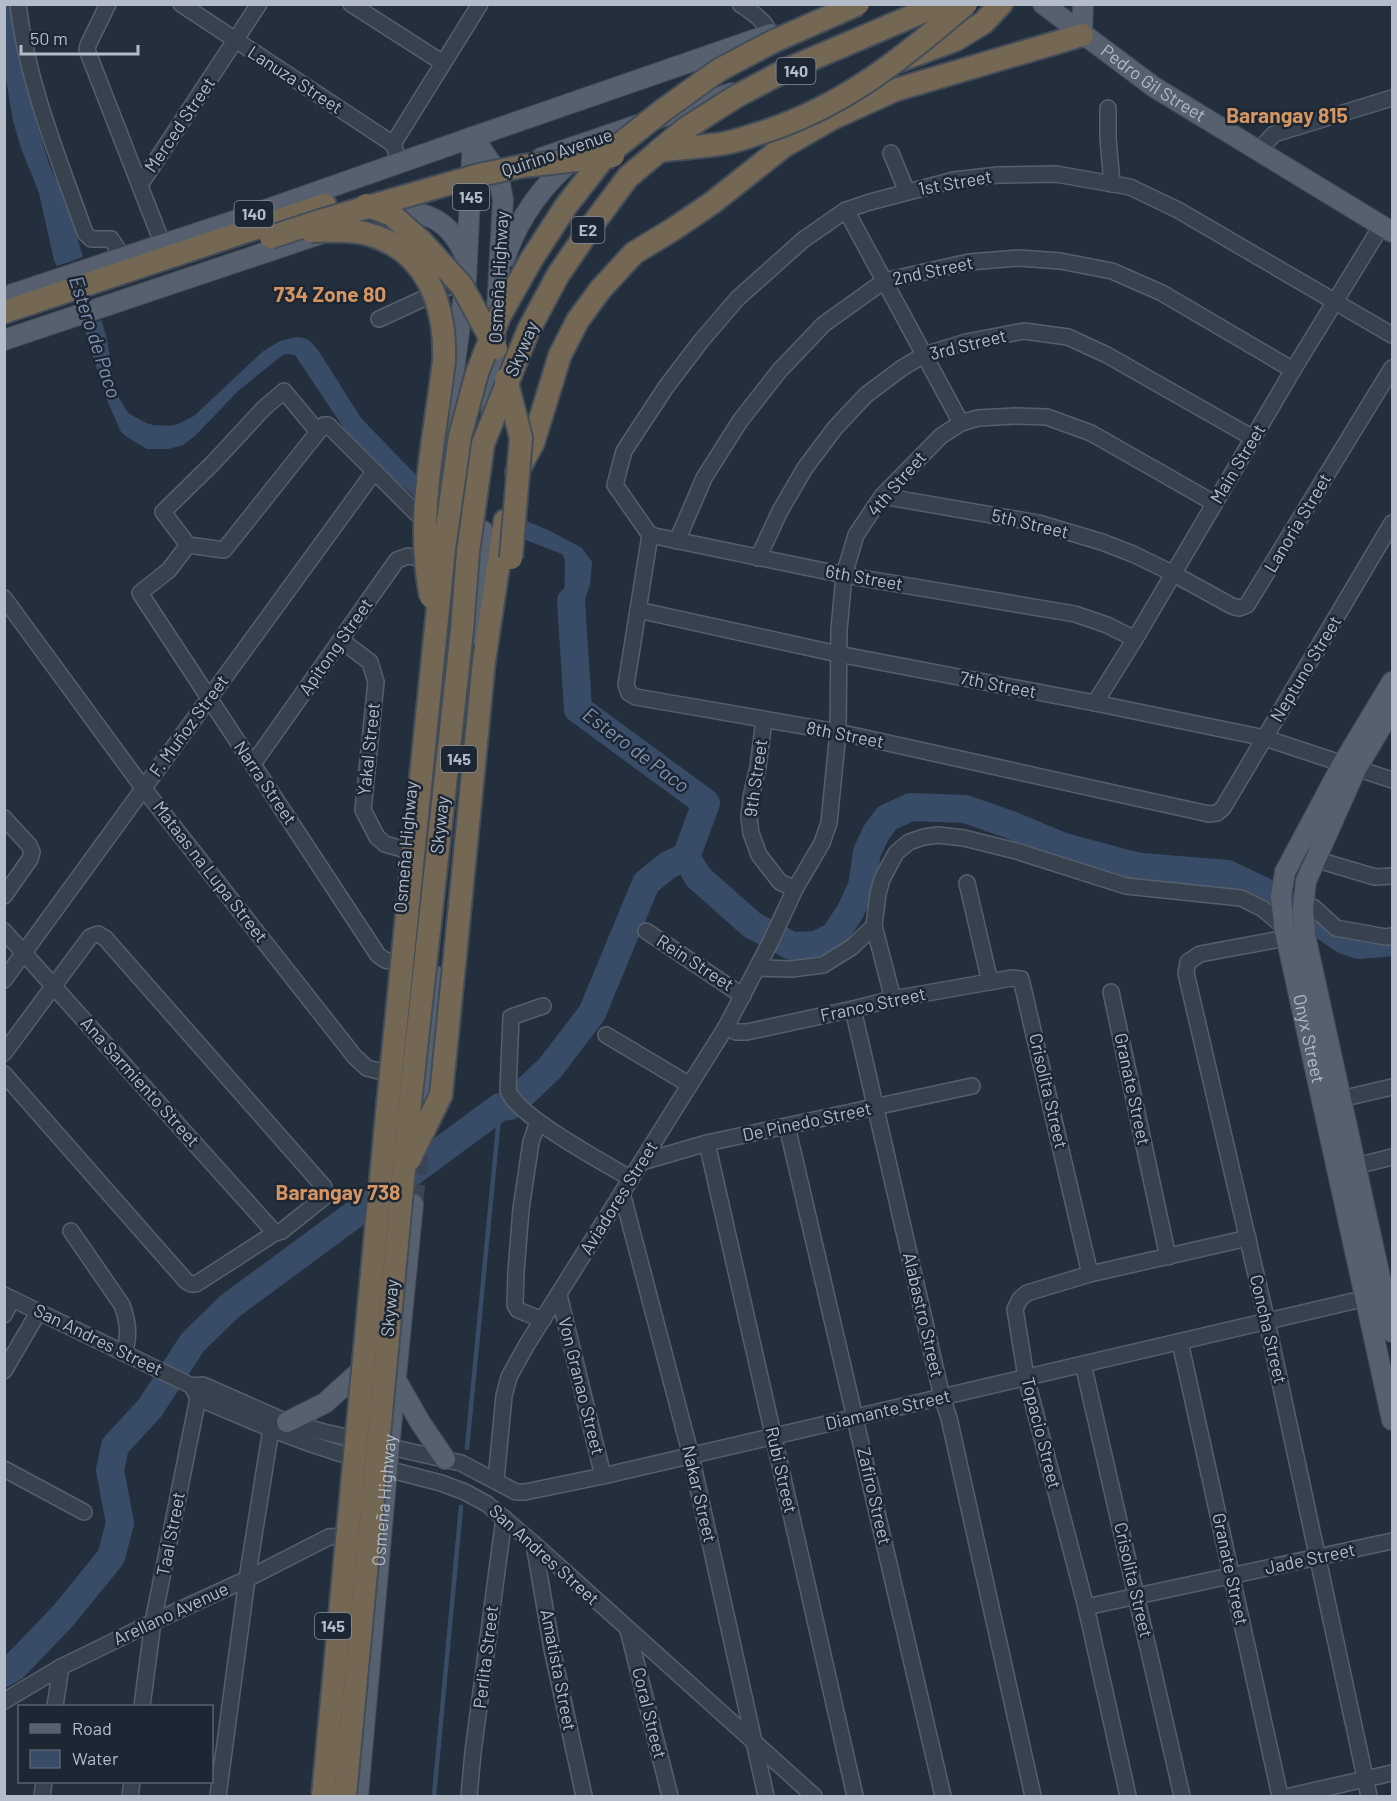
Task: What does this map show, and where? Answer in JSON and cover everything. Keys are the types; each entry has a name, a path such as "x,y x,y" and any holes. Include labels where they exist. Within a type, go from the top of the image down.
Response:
{"highway":[{"name":"Skyway","path":"323,1797 436,622 460,436 477,373 500,315 531,260 566,206 605,156 719,70 774,41 860,4"},
{"name":"Skyway","path":"345,1797 403,1172 462,630 468,552 483,444 528,331 558,275 628,177 685,129 735,97 788,69 941,4"},
{"path":"4,327 334,216 479,175 523,166 727,142 787,125 842,98 871,79 921,43 966,4"},
{"path":"784,146 818,107 844,85 876,69 955,40 983,23 1001,4"},
{"path":"403,1172 441,1095 484,661 506,510 517,472 533,443 560,355 578,320 600,290 634,253 712,203 784,146 833,118 895,90 1082,35"},
{"path":"4,312 325,205 363,204 392,215 421,241 462,286 494,344 509,389 521,438 488,765 466,850"},
{"path":"271,237 311,231 347,231 370,235 391,243 406,254 420,267 432,288 441,316 445,341 425,510 426,572 436,622"}],"main road":[{"name":"140","path":"4,297 163,245 860,4"},
{"name":"Quirino Avenue","path":"4,340 472,184 618,131 816,65 972,4"},
{"name":"Pedro Gil Street","path":"1043,4 1154,87 1387,229"},
{"path":"1082,35 1083,4"},
{"path":"500,274 508,249 533,202 571,162 618,131"},
{"name":"Osmeña Highway","path":"473,136 498,173 503,200 486,480"},
{"name":"Osmeña Highway","path":"440,477 466,279 473,136"},
{"path":"390,210 411,211 437,221 453,234 466,258"},
{"path":"462,314 497,317"},
{"name":"Osmeña Highway","path":"375,1183 397,963 432,561 428,514"},
{"name":"145","path":"419,1147 483,531"},
{"name":"Onyx Street","path":"1392,682 1349,767 1306,881 1304,905 1289,930 1341,1099 1356,1166 1381,1295 1392,1420"},
{"name":"Onyx Street","path":"1392,710 1349,767 1294,853 1285,872 1281,896 1392,1332"},
{"name":"Osmeña Highway","path":"358,1797 413,1204"},
{"name":"145","path":"317,1797 369,1236"},
{"path":"279,1426 325,1403 357,1374"},
{"path":"396,1380 445,1459"}],"street":[{"path":"18,4 21,28 38,99 85,233 91,239 111,239 114,260"},
{"path":"108,4 87,50 163,245"},
{"name":"Lanuza Street","path":"181,4 393,144"},
{"name":"Merced Street","path":"140,184 259,4"},
{"path":"351,4 443,63"},
{"path":"400,163 393,144 480,4"},
{"path":"740,4 761,19 771,34"},
{"path":"1259,150 1274,134 1392,98"},
{"path":"1108,108 1112,184"},
{"path":"891,153 907,192"},
{"name":"1st Street","path":"650,535 615,485 624,451 666,387 701,341 746,291 803,240 846,210 907,192 954,180 998,175 1056,174 1130,187 1179,210 1392,335"},
{"path":"846,210 961,423"},
{"name":"Main Street","path":"1095,703 1293,370 1335,302 1387,229"},
{"name":"2nd Street","path":"677,541 704,478 740,421 780,370 824,324 884,282 969,262 1018,258 1060,261 1112,271 1162,294 1293,370"},
{"path":"379,319 466,279"},
{"name":"3rd Street","path":"759,558 780,511 805,468 835,428 866,395 924,355 966,342 1024,332 1068,338 1107,355 1253,438"},
{"name":"Lanoria Street","path":"1172,573 1232,606 1239,608 1247,605 1392,368"},
{"path":"318,432 284,391 264,408 163,512 188,545 224,550 318,432 324,425 328,425 374,472 428,514"},
{"name":"4th Street","path":"778,927 795,889 822,843 829,823 838,732 838,654 844,575 856,535 882,496 941,436 961,423 978,418 1047,417 1091,433 1214,503"},
{"name":"F. Muñoz Street","path":"4,980 374,472"},
{"name":"5th Street","path":"882,496 1038,524 1102,542 1172,573"},
{"name":"Neptuno Street","path":"1217,813 1223,808 1392,523"},
{"name":"6th Street","path":"650,535 844,575 1075,614 1107,624 1135,639"},
{"name":"8th Street","path":"650,535 626,685 629,693 636,697 838,732 1209,814 1217,813"},
{"name":"Narra Street","path":"188,545 169,570 140,593 378,955 384,960 397,963"},
{"name":"Apitong Street","path":"253,764 397,560 408,556 432,561"},
{"name":"Mataas na Lupa Street","path":"4,598 144,789 355,1057 367,1068 386,1073"},
{"name":"7th Street","path":"638,610 838,654 1265,738 1392,780"},
{"name":"Yakal Street","path":"341,640 370,662 376,682 363,810 377,837 386,844 406,850"},
{"name":"9th Street","path":"764,720 748,817 759,855 780,882 795,889"},
{"path":"4,818 29,845 32,852 30,859 4,896"},
{"path":"893,999 874,926 875,908 880,886 896,854 909,842 924,837 938,835 964,838 1016,851 1126,886 1241,898 1263,909 1289,930"},
{"path":"1294,853 1375,877 1392,876"},
{"path":"967,883 990,982"},
{"path":"1304,905 1313,907 1336,928 1386,937 1392,936"},
{"path":"758,968 791,969 823,965 852,947 874,926"},
{"name":"Aviadores Street","path":"496,1480 504,1396 509,1377 526,1346 726,1027 778,927"},
{"name":"Concha Street","path":"1289,930 1200,954 1188,962 1186,973 1267,1322 1369,1797"},
{"name":"Ana Sarmiento Street","path":"4,931 275,1233"},
{"name":"Rein Street","path":"646,931 743,996"},
{"path":"4,1053 90,937 98,934 105,938 324,1187 326,1193 323,1198 282,1231 275,1233 196,1284 191,1284 4,1074"},
{"name":"Franco Street","path":"726,1027 736,1032 747,1032 893,999 1012,978 1021,979"},
{"name":"Crisolita Street","path":"1021,979 1090,1274"},
{"name":"Granate Street","path":"1111,992 1168,1257"},
{"path":"543,1006 511,1017 508,1090 516,1103 538,1122 631,1179"},
{"name":"Alabastro Street","path":"853,1009 942,1397 949,1418 1033,1797"},
{"path":"606,1035 690,1085"},
{"name":"De Pinedo Street","path":"642,1162 707,1143 972,1086"},
{"path":"1341,1099 1392,1087"},
{"path":"538,1122 531,1142 521,1209 515,1305 518,1310 543,1320"},
{"name":"Zafiro Street","path":"788,1126 943,1797"},
{"name":"Rubi Street","path":"707,1143 855,1797"},
{"path":"1356,1166 1392,1157"},
{"name":"Nakar Street","path":"622,1193 691,1456 766,1797"},
{"path":"71,1231 122,1305 129,1332 124,1353"},
{"name":"Topacio Street","path":"1128,1797 1086,1607 1026,1377 1015,1309 1020,1299 1027,1293 1090,1274 1248,1238"},
{"name":"Von Granao Street","path":"559,1295 603,1476"},
{"name":"Diamante Street","path":"389,1448 460,1463 516,1491 525,1492 774,1437 1381,1295"},
{"path":"4,1315 8,1297"},
{"name":"San Andres Street","path":"8,1297 162,1372 191,1389 203,1385 279,1426 350,1447 387,1469 441,1483 487,1504 814,1797"},
{"path":"4,1371 39,1311"},
{"name":"Granate Street","path":"1180,1342 1280,1797"},
{"name":"Crisolita Street","path":"1083,1364 1182,1797"},
{"name":"Taal Street","path":"142,1705 153,1622 191,1389"},
{"path":"219,1797 247,1579 279,1426"},
{"name":"San Andres Street","path":"350,1447 389,1448"},
{"path":"4,1470 84,1512"},
{"name":"Perlita Street","path":"469,1797 504,1518"},
{"name":"Arellano Avenue","path":"4,1701 61,1667 153,1622 247,1579 329,1537 342,1536"},
{"name":"Jade Street","path":"1086,1607 1392,1541"},
{"name":"Amatista Street","path":"534,1544 552,1649 584,1797"},
{"name":"Coral Street","path":"628,1630 670,1797"},
{"path":"55,1705 61,1667"},
{"path":"1290,1797 1392,1773"}],"water":[{"path":"4,5 12,5 37,124 49,164 67,203 107,339 115,391 128,413 153,425 178,424 194,416 262,352 280,341 296,337 310,341 361,418 417,476 548,530 582,548 592,562 590,584 573,639 564,609 565,560 562,554 416,498 369,457 349,436 295,355 285,354 280,357 238,391 196,435 183,445 169,449 147,449 121,432 106,398 83,324 54,260 39,193 13,121 5,73"}],"pier":[{"path":"86,256 105,319 81,327 54,267"},
{"path":"437,481 498,506 493,530 434,508"}],"waterway":[{"name":"Estero de Paco","path":"571,601 578,709 706,803 686,857"},
{"path":"686,857 698,877 752,925 792,946 816,945 834,936 850,912 862,886 867,852 876,833 887,818 911,807 965,809 1061,846 1120,862 1141,867 1227,874 1263,891 1344,940 1359,945 1392,942"},
{"path":"4,1673 14,1667 63,1616 111,1557 120,1523 110,1470 115,1446 150,1408 193,1342 230,1306 500,1107 510,1106 550,1068 592,1013 646,883 668,865 686,857"},
{"path":"467,1448 500,1107"},
{"path":"434,1796 461,1507"}],"tunnel":[{"path":"437,511 440,477"},
{"path":"413,1204 419,1147"}],"district":[{"name":"Barangay 815","path":"1287,116"},
{"name":"734 Zone 80","path":"330,295"},
{"name":"Barangay 738","path":"338,1193"}]}
